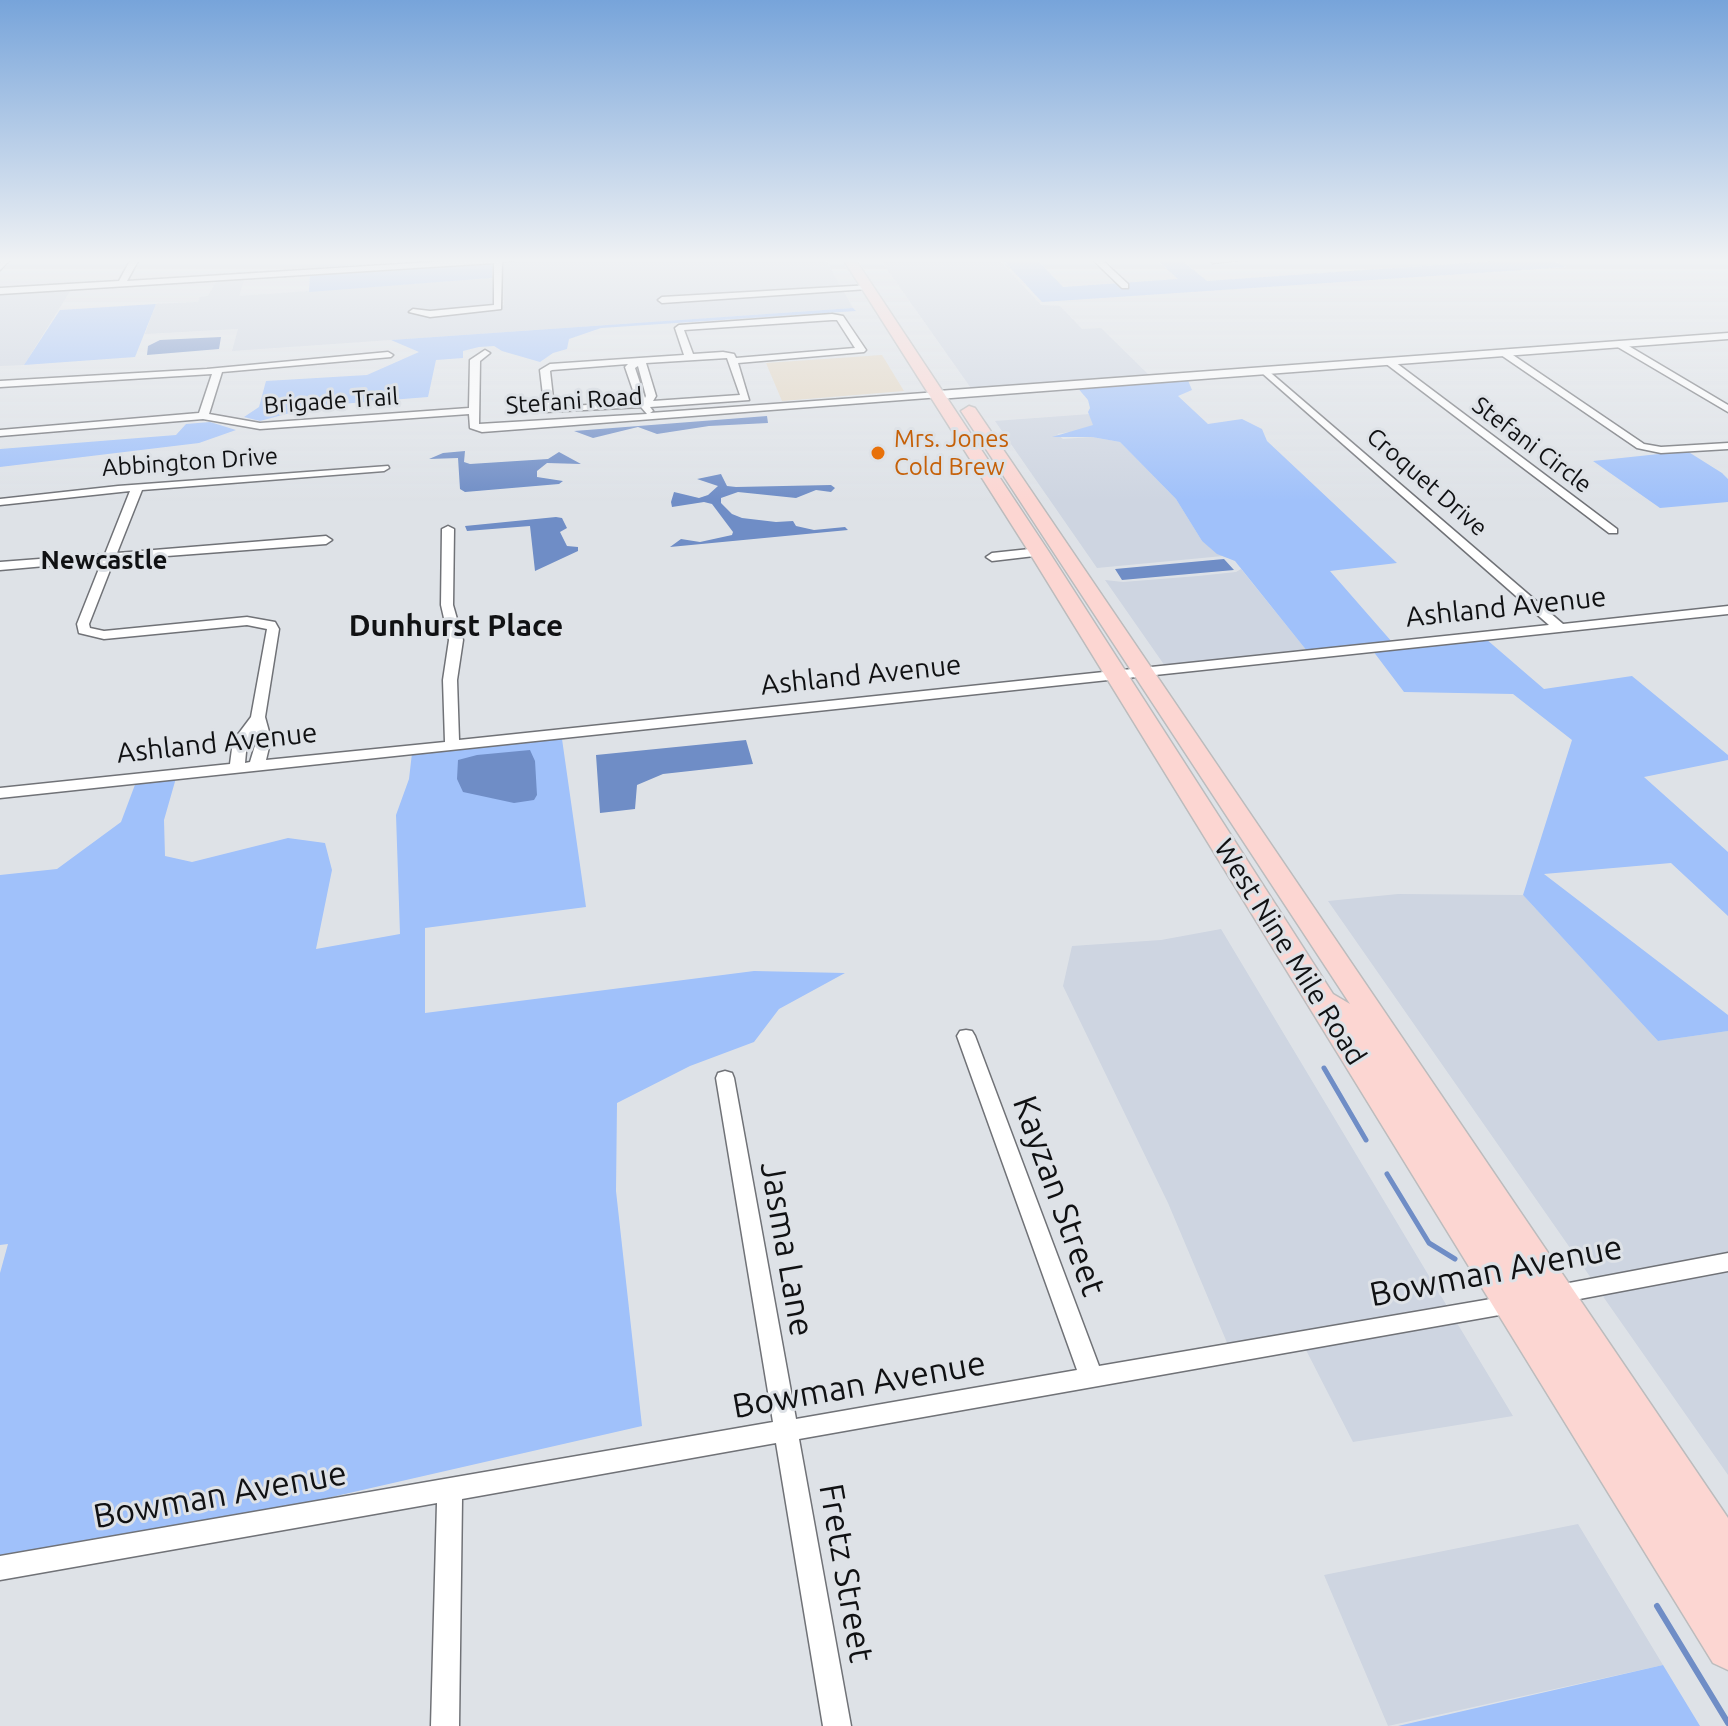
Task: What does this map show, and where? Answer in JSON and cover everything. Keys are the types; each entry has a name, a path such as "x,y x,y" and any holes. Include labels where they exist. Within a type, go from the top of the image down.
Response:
{"main road":[{"path":"909,340 948,391 1039,552 1061,567 1129,673"},
{"name":"West Nine Mile Road","path":"948,391 1010,473 1320,1000 1728,1648"},
{"name":"West Nine Mile Road","path":"1129,673 1254,836 1728,1554"},
{"path":"1320,1000 1354,1019 1512,1265 1531,1284 1558,1294"},
{"path":"1511,1304 1539,1319 1558,1336 1728,1593"}],"street":[{"path":"683,340 689,357"},
{"path":"733,361 861,350 854,340"},
{"name":"Stefani Road","path":"474,411 474,426 489,430 948,391 1680,340"},
{"path":"1619,344 1728,409"},
{"path":"474,411 475,360 485,353"},
{"path":"1504,353 1641,446 1661,450 1728,446"},
{"path":"0,384 388,355"},
{"path":"746,398 549,410 545,370 550,367 731,356 733,361 746,398 750,410"},
{"path":"639,361 644,366 651,396 646,404 649,417"},
{"name":"Stefani Circle","path":"1388,361 1613,531"},
{"path":"198,417 218,371 211,370"},
{"name":"Croquet Drive","path":"1265,371 1560,628"},
{"name":"Brigade Trail","path":"0,433 198,417 260,426 474,411"},
{"name":"Abbington Drive","path":"0,502 384,468"},
{"path":"137,488 83,624 88,633 104,635 247,621 270,625 273,629 258,717 264,739 257,765"},
{"path":"448,529 447,605 456,640 450,680 452,745"},
{"path":"0,566 326,540"},
{"path":"992,557 1039,552"},
{"name":"Ashland Avenue","path":"0,793 1728,610"},
{"path":"237,767 240,741 258,717"},
{"name":"Kayzan Street","path":"966,1036 1092,1379"},
{"name":"Jasma Lane","path":"725,1078 787,1432"},
{"name":"Bowman Avenue","path":"0,1568 1092,1379 1728,1262"},
{"name":"Fretz Street","path":"787,1432 837,1726"},
{"path":"445,1726 450,1490"}],"shaded area":[{"path":"0,340 40,340 24,365 0,366"},
{"path":"41,340 142,340 135,357 24,365"},
{"path":"160,340 221,340 219,349 147,355 148,346"},
{"path":"235,340 397,340 232,351"},
{"path":"391,340 569,340 567,349 553,353 540,362 494,346 463,351 463,358 436,360 428,397 316,406 260,421 244,417 259,407 266,381 367,375 419,352"},
{"path":"937,340 1113,340 1151,377 973,391"},
{"path":"882,355 904,391 782,401 766,363"},
{"path":"1187,378 1192,390 1178,396 1208,424 1242,419 1262,429 1267,441 1397,563 1330,571 1392,642 1307,651 1235,561 1217,554 1202,541 1176,499 1120,442 1092,437 1052,437 1093,425 1088,400 1076,386"},
{"path":"1090,414 1094,425 1088,429 1057,434 1063,439 1092,437 1120,442 1176,499 1202,541 1223,556 1097,568 995,421"},
{"path":"767,416 768,423 709,426 657,434 638,427 593,438 574,431"},
{"path":"210,422 236,430 199,443 0,467 0,449 176,435 186,424"},
{"path":"465,451 464,462 470,464 548,459 559,452 581,464 547,463 537,471 537,477 563,481 559,484 465,492 460,489 458,458 429,459 443,453"},
{"path":"1687,451 1728,479 1728,502 1660,508 1593,461"},
{"path":"721,474 727,486 736,487 831,485 835,488 831,492 816,490 796,498 738,492 721,498 721,503 732,514 742,518 793,521 796,526 814,530 845,527 848,530 670,547 681,539 700,542 732,535 733,532 712,504 704,502 672,507 671,502 674,492 699,498 708,495 718,486 697,479"},
{"path":"562,518 567,528 560,532 567,546 578,547 578,551 535,571 530,526 467,531 465,526"},
{"path":"1224,559 1234,570 1122,580 1115,569"},
{"path":"1241,569 1307,651 1165,666 1105,580 1123,582 1198,576"},
{"path":"1486,639 1544,689 1632,676 1728,755 1728,760 1644,777 1728,852 1728,916 1671,863 1544,874 1728,1015 1728,1031 1658,1041 1523,895 1572,740 1513,694 1404,692 1373,651"},
{"path":"562,739 586,907 425,928 425,1013 754,971 845,973 779,1009 754,1042 690,1066 617,1103 616,1191 642,1426 275,1510 0,1557 0,1273 8,1244 0,1245 0,875 57,869 121,822 136,782 176,778 164,820 165,856 192,862 288,838 325,843 332,870 316,949 400,934 396,815 409,779 412,753"},
{"path":"746,740 753,764 663,774 637,785 635,809 600,813 596,755"},
{"path":"530,750 535,761 537,795 534,800 514,803 463,792 457,779 458,760"},
{"path":"1398,894 1523,895 1658,1041 1728,1031 1728,1253 1591,1278 1328,901"},
{"path":"1221,929 1447,1306 1228,1345 1168,1203 1063,986 1072,946 1161,940"},
{"path":"1728,1271 1728,1475 1602,1295"},
{"path":"1457,1323 1513,1416 1353,1442 1306,1350"},
{"path":"1578,1524 1663,1665 1388,1726 1324,1575"},
{"path":"1663,1665 1700,1726 1398,1726"}],"waterway":[{"path":"1324,1068 1366,1140"},
{"path":"1387,1174 1429,1243 1455,1259"},
{"path":"1657,1606 1728,1723"}],"place":[{"name":"Mrs. Jones Cold Brew","path":"878,453"}],"district":[{"name":"Newcastle","path":"104,560"},
{"name":"Dunhurst Place","path":"456,626"}]}
